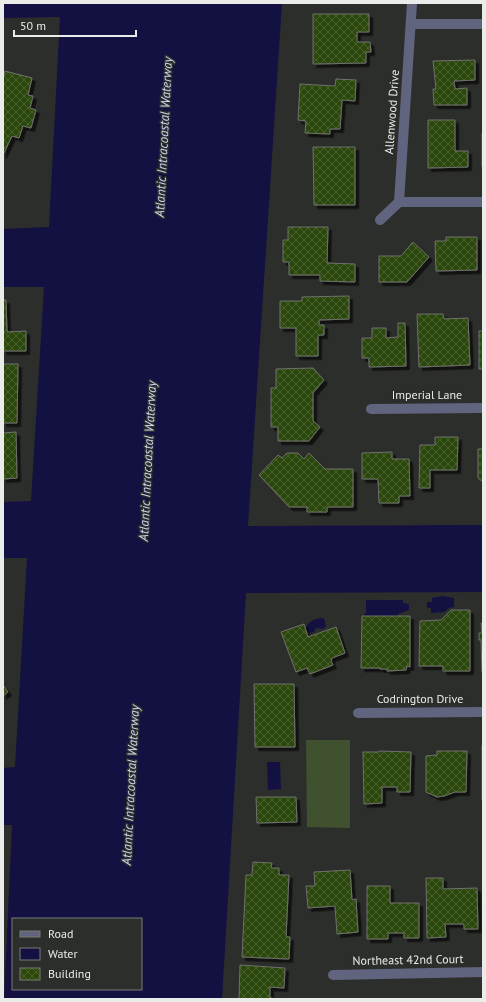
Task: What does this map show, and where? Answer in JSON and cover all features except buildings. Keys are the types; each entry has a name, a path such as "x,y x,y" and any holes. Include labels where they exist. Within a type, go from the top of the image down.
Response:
{"street":[{"name":"Allenwood Drive","path":"398,202 412,3"},
{"path":"411,24 483,24"},
{"path":"380,220 398,202 483,202"},
{"name":"Imperial Lane","path":"371,409 483,408"},
{"name":"Codrington Drive","path":"358,713 483,712"},
{"name":"Northeast 42nd Court","path":"333,974 483,972"}],"green space":[{"path":"306,740 350,740 350,828 307,827"}],"water":[{"name":"Atlantic Intracoastal Waterway","path":"3,3 282,3 248,526 483,525 483,592 246,593 222,999 4,999 12,825 3,825 3,768 15,767 27,558 3,558 3,502 31,501 44,287 3,287 3,229 49,227 60,17 3,18"},
{"path":"443,596 454,598 454,607 449,608 444,612 431,613 431,608 427,608 427,602 432,602 432,598"},
{"path":"366,600 403,600 403,603 409,604 409,610 398,614 398,616 364,616 366,613"},
{"path":"321,618 324,619 326,626 323,629 316,628 314,632 311,633 306,630 309,623 313,620"},
{"path":"267,762 280,762 281,789 268,790"}]}
